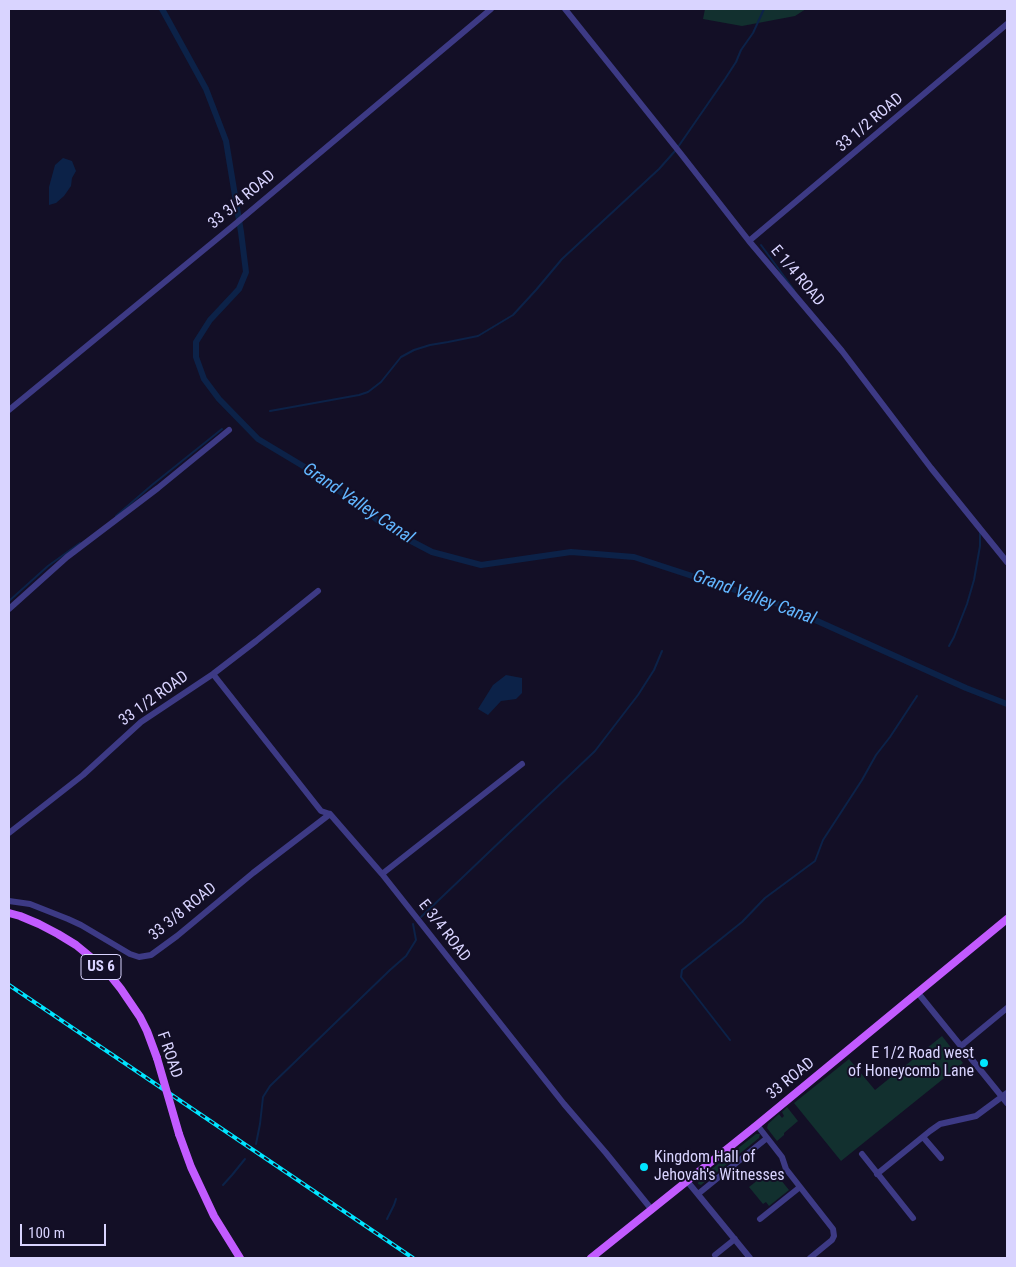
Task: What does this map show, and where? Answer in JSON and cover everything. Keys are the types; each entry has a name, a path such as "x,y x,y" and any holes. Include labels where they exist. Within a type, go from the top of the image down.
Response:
{"main road":[{"name":"F ROAD","path":"9,913 39,924 76,945 109,974 136,1010 147,1031 157,1058 179,1134 197,1182 214,1216 240,1258"},
{"name":"33 ROAD","path":"591,1258 757,1125 1007,919"}],"street":[{"name":"33 3/4 ROAD","path":"9,410 244,217 491,9"},
{"name":"E 1/4 ROAD","path":"564,9 749,241 842,351 931,468 1007,562"},
{"name":"33 1/2 ROAD","path":"749,241 1007,24"},
{"path":"9,610 67,557 158,488 230,430"},
{"name":"33 1/2 ROAD","path":"9,833 83,775 141,722 212,674 318,591"},
{"name":"E 3/4 ROAD","path":"212,674 321,811 330,814 382,874 558,1097 652,1210"},
{"path":"382,874 522,764"},
{"name":"33 3/8 ROAD","path":"9,901 30,904 68,919 130,954 139,957 151,955 330,814"},
{"path":"918,993 961,1046 1005,1095 1007,1103"},
{"path":"961,1046 1007,1008"},
{"path":"877,1174 940,1124 976,1116 1005,1095"},
{"path":"757,1125 782,1157 786,1170 833,1229 834,1236 832,1240 810,1258"},
{"path":"923,1137 941,1158"},
{"path":"698,1194 767,1138"},
{"path":"862,1154 913,1218"},
{"path":"688,1181 750,1258"},
{"path":"760,1219 800,1187"},
{"path":"715,1255 735,1239"}],"green space":[{"path":"705,9 806,9 795,16 742,26 703,19"},
{"path":"942,1036 963,1063 841,1161 794,1103 849,1059 875,1090"},
{"path":"787,1107 798,1121 777,1141 767,1128 768,1124 779,1114 782,1118 784,1116 782,1112"},
{"path":"756,1134 760,1134 759,1138 701,1185 698,1184 699,1179"},
{"path":"772,1169 789,1190 769,1206 766,1202 763,1204 749,1187"}],"water":[{"path":"63,158 72,161 76,171 72,178 71,186 64,196 56,203 49,205 49,187 55,165"},
{"path":"506,675 522,678 522,693 516,699 501,701 488,715 478,709 493,685"}],"waterway":[{"name":"Grand Valley Canal","path":"162,9 206,89 226,141 246,272 239,289 210,320 196,342 196,357 204,379 219,399 258,439 308,469 392,531 432,552 481,565 571,552 634,557 784,606 966,688 1007,704"},
{"path":"678,147 736,62 764,9"},
{"path":"270,411 368,392 381,382 401,357 414,350 478,336 513,315 562,259 659,169 675,151"},
{"path":"761,245 794,290"},
{"path":"116,516 222,429"},
{"path":"949,646 967,604 974,580 980,546 980,532"},
{"path":"9,601 48,566 80,543"},
{"path":"421,917 595,751 638,695 654,670 662,651"},
{"path":"730,1040 681,977 682,970 742,922 765,898 815,861 823,840 876,755 917,696"},
{"path":"256,1144 263,1097 270,1086 406,956 416,940 413,924"},
{"path":"223,1185 245,1159"},
{"path":"387,1219 396,1199"}],"railway":[{"path":"9,985 413,1258"}],"place":[{"name":"E 1/2 Road west of Honeycomb Lane","path":"984,1063"},
{"name":"Kingdom Hall of Jehovah's Witnesses","path":"644,1167"}]}
